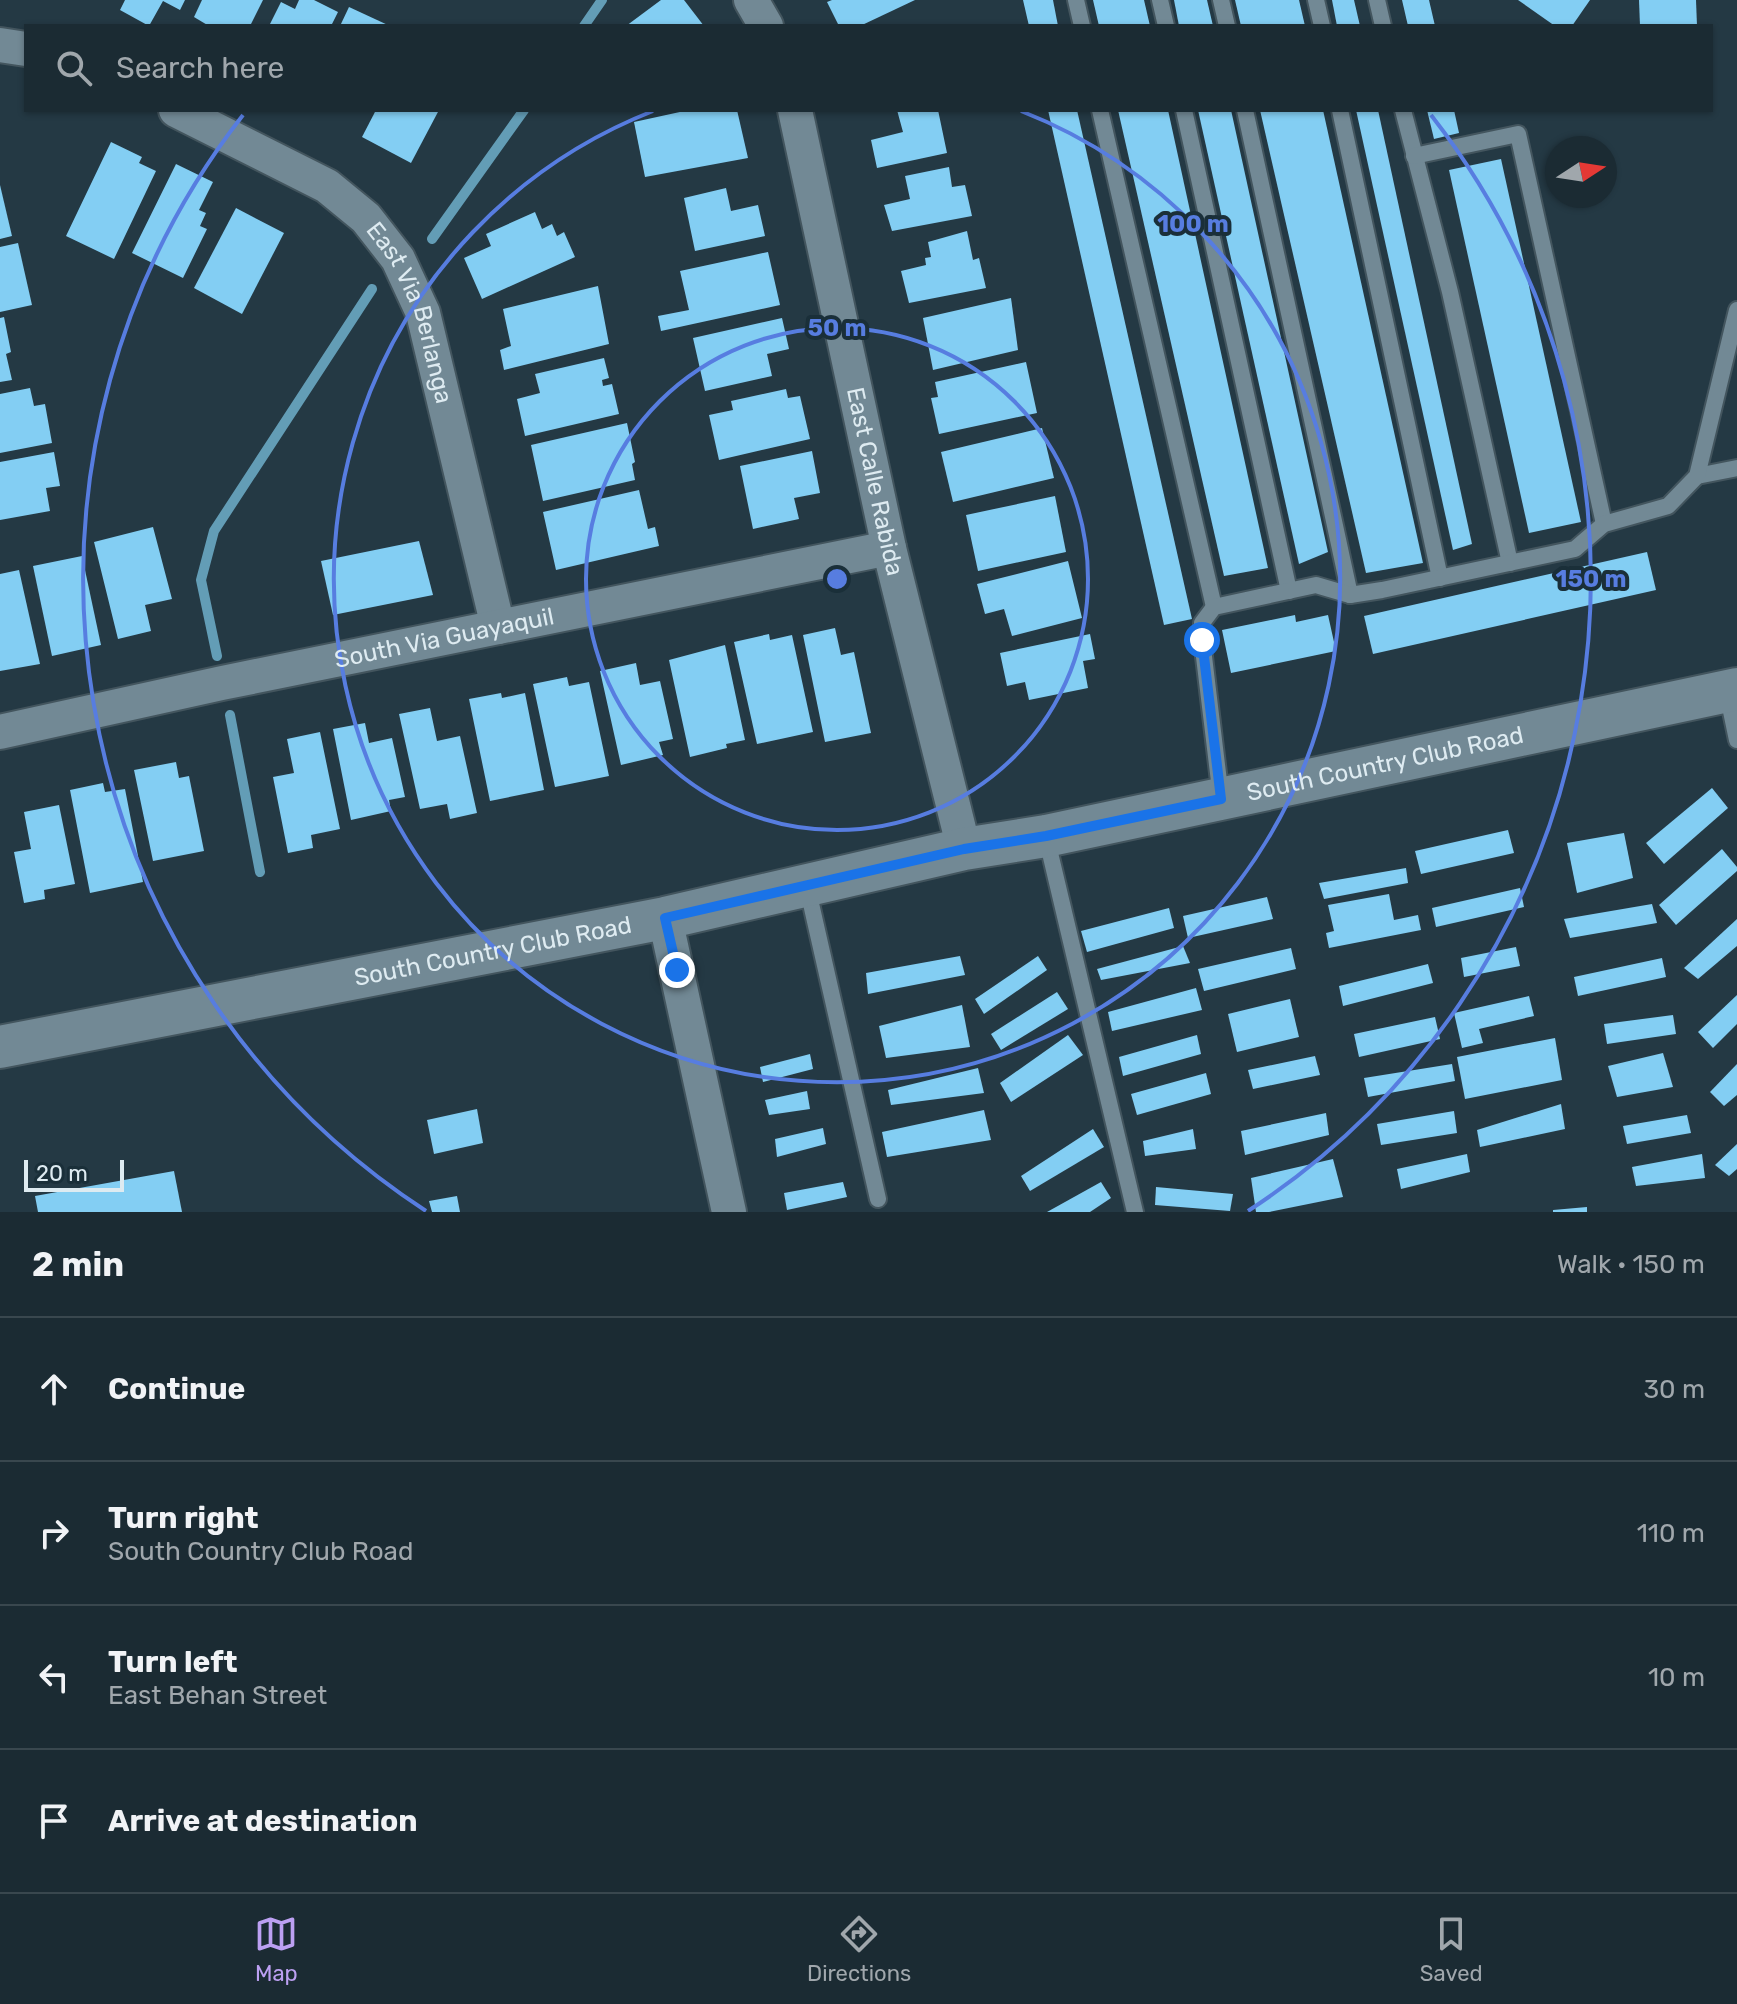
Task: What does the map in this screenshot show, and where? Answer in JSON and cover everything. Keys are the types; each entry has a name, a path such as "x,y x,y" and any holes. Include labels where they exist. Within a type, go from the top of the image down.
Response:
{"street":[{"path":"751,0 765,24"},
{"path":"0,45 24,49"},
{"name":"East Via Berlanga","path":"180,112 327,186 366,218 398,259 423,313 498,627"},
{"name":"East Calle Rabida","path":"795,112 889,548 964,849"},
{"name":"South Via Guayaquil","path":"0,732 222,683 889,548"},
{"name":"South Country Club Road","path":"0,1047 665,918 964,849 1046,836 1732,690"},
{"path":"665,918 729,1212"}],"lane":[{"path":"1076,0 1082,24"},
{"path":"1160,0 1166,24"},
{"path":"1221,0 1227,24"},
{"path":"1316,0 1322,24"},
{"path":"1377,0 1383,24"},
{"path":"1100,112 1214,607"},
{"path":"1184,112 1289,591"},
{"path":"1245,112 1350,595"},
{"path":"1340,112 1440,578"},
{"path":"1403,112 1450,292 1510,563"},
{"path":"1414,156 1518,134 1604,524"},
{"path":"1221,799 1202,640 1202,623 1214,607 1316,585 1350,595 1575,549 1604,524 1668,506 1697,476 1737,310"},
{"path":"1697,476 1737,468"},
{"path":"1732,690 1737,740"},
{"path":"1046,836 1135,1212"},
{"path":"807,886 878,1199"}],"building":[{"path":"125,0 185,0 180,10 163,1 150,24 120,10"},
{"path":"202,0 263,0 251,24 206,24 194,17"},
{"path":"299,0 314,0 338,12 332,24 270,24 281,2 295,9"},
{"path":"661,0 684,0 702,24 629,24"},
{"path":"915,0 864,24 838,24 827,2"},
{"path":"1023,0 1053,0 1058,24 1029,24"},
{"path":"1093,0 1144,0 1150,24 1099,24"},
{"path":"1174,0 1207,0 1213,24 1179,24"},
{"path":"1235,0 1299,0 1305,24 1241,24"},
{"path":"1332,0 1354,0 1360,24 1337,24"},
{"path":"1402,0 1429,0 1435,24 1408,24"},
{"path":"1518,0 1590,0 1573,24 1552,24"},
{"path":"1639,0 1696,0 1697,24 1640,24"},
{"path":"349,7 386,24 341,24"},
{"path":"375,112 438,112 411,163 362,137"},
{"path":"680,112 737,112 748,158 645,177 634,122"},
{"path":"898,112 938,112 947,153 877,168 871,140 903,132"},
{"path":"1048,112 1077,112 1192,619 1164,625"},
{"path":"1118,112 1168,112 1268,568 1224,576"},
{"path":"1198,112 1231,112 1328,552 1299,564"},
{"path":"1260,112 1323,112 1423,563 1366,573"},
{"path":"1356,112 1378,112 1472,544 1453,550"},
{"path":"1427,112 1454,112 1459,133 1434,139"},
{"path":"111,142 142,157 139,163 156,171 114,259 66,236"},
{"path":"1501,159 1581,522 1529,533 1449,170"},
{"path":"176,164 213,182 199,210 206,213 200,226 207,229 183,278 132,253"},
{"path":"949,167 952,187 965,185 972,216 892,231 884,205 910,199 905,176"},
{"path":"0,185 12,236 0,239"},
{"path":"726,188 731,211 758,205 765,236 695,251 684,198"},
{"path":"236,208 284,233 242,314 194,288"},
{"path":"535,212 542,229 552,224 557,236 564,232 575,257 482,299 464,258 491,246 486,234"},
{"path":"967,231 973,260 979,258 986,288 909,303 901,271 926,265 925,258 931,257 928,242"},
{"path":"18,243 32,305 0,312 0,247"},
{"path":"768,252 780,305 661,331 658,316 689,310 680,271"},
{"path":"598,286 609,344 504,370 500,350 511,346 503,309"},
{"path":"1011,298 1018,350 933,370 923,318"},
{"path":"4,317 11,352 6,354 12,380 0,382 0,318"},
{"path":"782,318 789,349 767,354 772,376 705,391 693,338"},
{"path":"604,358 609,378 602,380 603,386 612,384 619,414 525,436 517,399 540,393 535,374"},
{"path":"1026,362 1037,413 939,434 931,398 938,397 935,382"},
{"path":"30,388 34,406 45,404 52,443 0,453 0,394"},
{"path":"786,389 788,398 800,396 810,439 719,460 709,415 733,410 731,401"},
{"path":"627,423 635,462 632,464 635,480 543,501 531,445"},
{"path":"1042,428 1054,478 953,502 941,452"},
{"path":"812,451 820,493 794,498 799,519 753,529 740,466"},
{"path":"54,452 60,486 46,488 50,511 0,520 0,462"},
{"path":"639,490 648,529 655,527 659,546 556,570 543,512"},
{"path":"1055,496 1066,552 978,571 966,515"},
{"path":"153,527 172,599 145,605 151,631 118,639 94,542"},
{"path":"419,541 433,595 333,615 321,561"},
{"path":"1647,552 1656,590 1373,654 1364,616"},
{"path":"82,556 101,645 52,656 33,566"},
{"path":"1068,561 1082,618 1012,636 1004,609 985,614 977,584"},
{"path":"19,570 40,664 0,671 0,574"},
{"path":"1295,615 1296,622 1328,615 1336,651 1231,673 1222,630"},
{"path":"835,628 841,655 854,652 871,733 825,742 803,635"},
{"path":"769,634 770,640 792,635 813,732 757,744 734,642"},
{"path":"1090,634 1095,659 1083,661 1088,688 1029,700 1025,682 1007,686 1000,653"},
{"path":"725,645 745,740 690,757 669,660"},
{"path":"636,663 640,685 660,681 673,739 659,742 663,755 621,765 600,671"},
{"path":"567,677 569,686 589,682 609,776 555,787 533,684"},
{"path":"501,693 502,698 525,693 544,790 490,801 469,699"},
{"path":"430,708 437,741 460,736 477,813 450,819 447,804 420,809 399,714"},
{"path":"365,723 369,743 392,738 405,797 389,800 391,811 351,820 333,729"},
{"path":"320,732 340,829 311,835 313,848 288,853 273,777 294,773 287,739"},
{"path":"176,762 179,778 189,776 204,851 153,861 134,770"},
{"path":"103,783 105,792 125,789 143,882 90,893 70,790"},
{"path":"1712,788 1728,808 1664,864 1646,843"},
{"path":"59,805 75,884 44,890 45,899 24,903 14,852 31,849 24,812"},
{"path":"1508,830 1514,853 1421,874 1415,851"},
{"path":"1624,833 1633,878 1577,893 1567,843"},
{"path":"1722,849 1737,871 1676,925 1659,905"},
{"path":"1406,868 1408,883 1324,899 1319,883"},
{"path":"1520,888 1524,907 1436,927 1432,908"},
{"path":"1389,894 1394,920 1418,915 1421,930 1329,948 1326,933 1334,931 1328,905"},
{"path":"1267,897 1273,919 1188,938 1183,916"},
{"path":"1652,904 1657,923 1570,938 1564,919"},
{"path":"1169,908 1174,928 1087,952 1081,931"},
{"path":"1737,919 1737,946 1698,979 1684,968"},
{"path":"1183,946 1190,963 1101,980 1097,969"},
{"path":"1516,947 1520,966 1464,977 1461,958"},
{"path":"1291,948 1296,969 1204,991 1198,969"},
{"path":"960,956 965,975 868,994 866,973"},
{"path":"1038,956 1047,970 984,1014 975,999"},
{"path":"1662,958 1666,977 1578,996 1574,977"},
{"path":"1428,964 1433,983 1343,1006 1339,986"},
{"path":"1196,988 1202,1010 1112,1031 1108,1012"},
{"path":"1057,992 1068,1009 1001,1050 991,1034"},
{"path":"1737,995 1737,1024 1713,1048 1698,1032"},
{"path":"1529,996 1534,1016 1479,1029 1483,1043 1462,1048 1454,1013"},
{"path":"1290,999 1299,1037 1237,1052 1228,1014"},
{"path":"962,1005 970,1047 886,1058 879,1026"},
{"path":"1673,1015 1676,1034 1607,1044 1604,1024"},
{"path":"1435,1017 1440,1039 1359,1057 1354,1034"},
{"path":"1068,1035 1083,1055 1011,1102 1000,1083"},
{"path":"1197,1035 1201,1054 1123,1076 1119,1057"},
{"path":"1555,1038 1562,1080 1465,1099 1457,1057"},
{"path":"1663,1053 1673,1087 1617,1097 1608,1066"},
{"path":"810,1054 813,1069 763,1082 760,1067"},
{"path":"1315,1056 1320,1075 1253,1089 1248,1070"},
{"path":"1452,1064 1455,1081 1368,1097 1364,1078"},
{"path":"1737,1064 1737,1095 1724,1106 1710,1092"},
{"path":"978,1068 984,1093 891,1105 888,1090"},
{"path":"1206,1073 1211,1094 1137,1115 1131,1094"},
{"path":"807,1091 810,1109 769,1115 765,1100"},
{"path":"1561,1104 1565,1129 1480,1147 1477,1130"},
{"path":"477,1109 483,1143 434,1154 427,1120"},
{"path":"984,1110 991,1140 887,1157 882,1132"},
{"path":"1454,1111 1457,1133 1381,1145 1377,1124"},
{"path":"1326,1113 1329,1135 1245,1155 1241,1131"},
{"path":"1687,1115 1691,1133 1627,1144 1623,1126"},
{"path":"823,1128 826,1144 777,1157 775,1139"},
{"path":"1093,1129 1104,1147 1030,1191 1021,1176"},
{"path":"1193,1129 1196,1149 1145,1156 1143,1141"},
{"path":"1737,1144 1737,1169 1729,1176 1715,1165"},
{"path":"1467,1154 1470,1172 1401,1189 1397,1169"},
{"path":"1702,1154 1705,1178 1636,1186 1632,1167"},
{"path":"1333,1159 1343,1197 1256,1212 1251,1178"},
{"path":"174,1171 182,1212 38,1212 35,1196"},
{"path":"843,1182 847,1197 787,1210 784,1193"},
{"path":"1101,1182 1111,1198 1090,1212 1047,1212"},
{"path":"1156,1187 1233,1194 1230,1211 1155,1205"},
{"path":"457,1196 460,1212 432,1212 429,1201"},
{"path":"1587,1207 1587,1212 1553,1212 1553,1210"}],"waterway":[{"path":"585,24 602,0"},
{"path":"432,239 523,112"},
{"path":"217,656 201,580 214,531 372,289"},
{"path":"230,715 260,872"}],"route":[{"path":"677,970 665,918 964,849 1046,836 1221,799 1202,640"}]}
